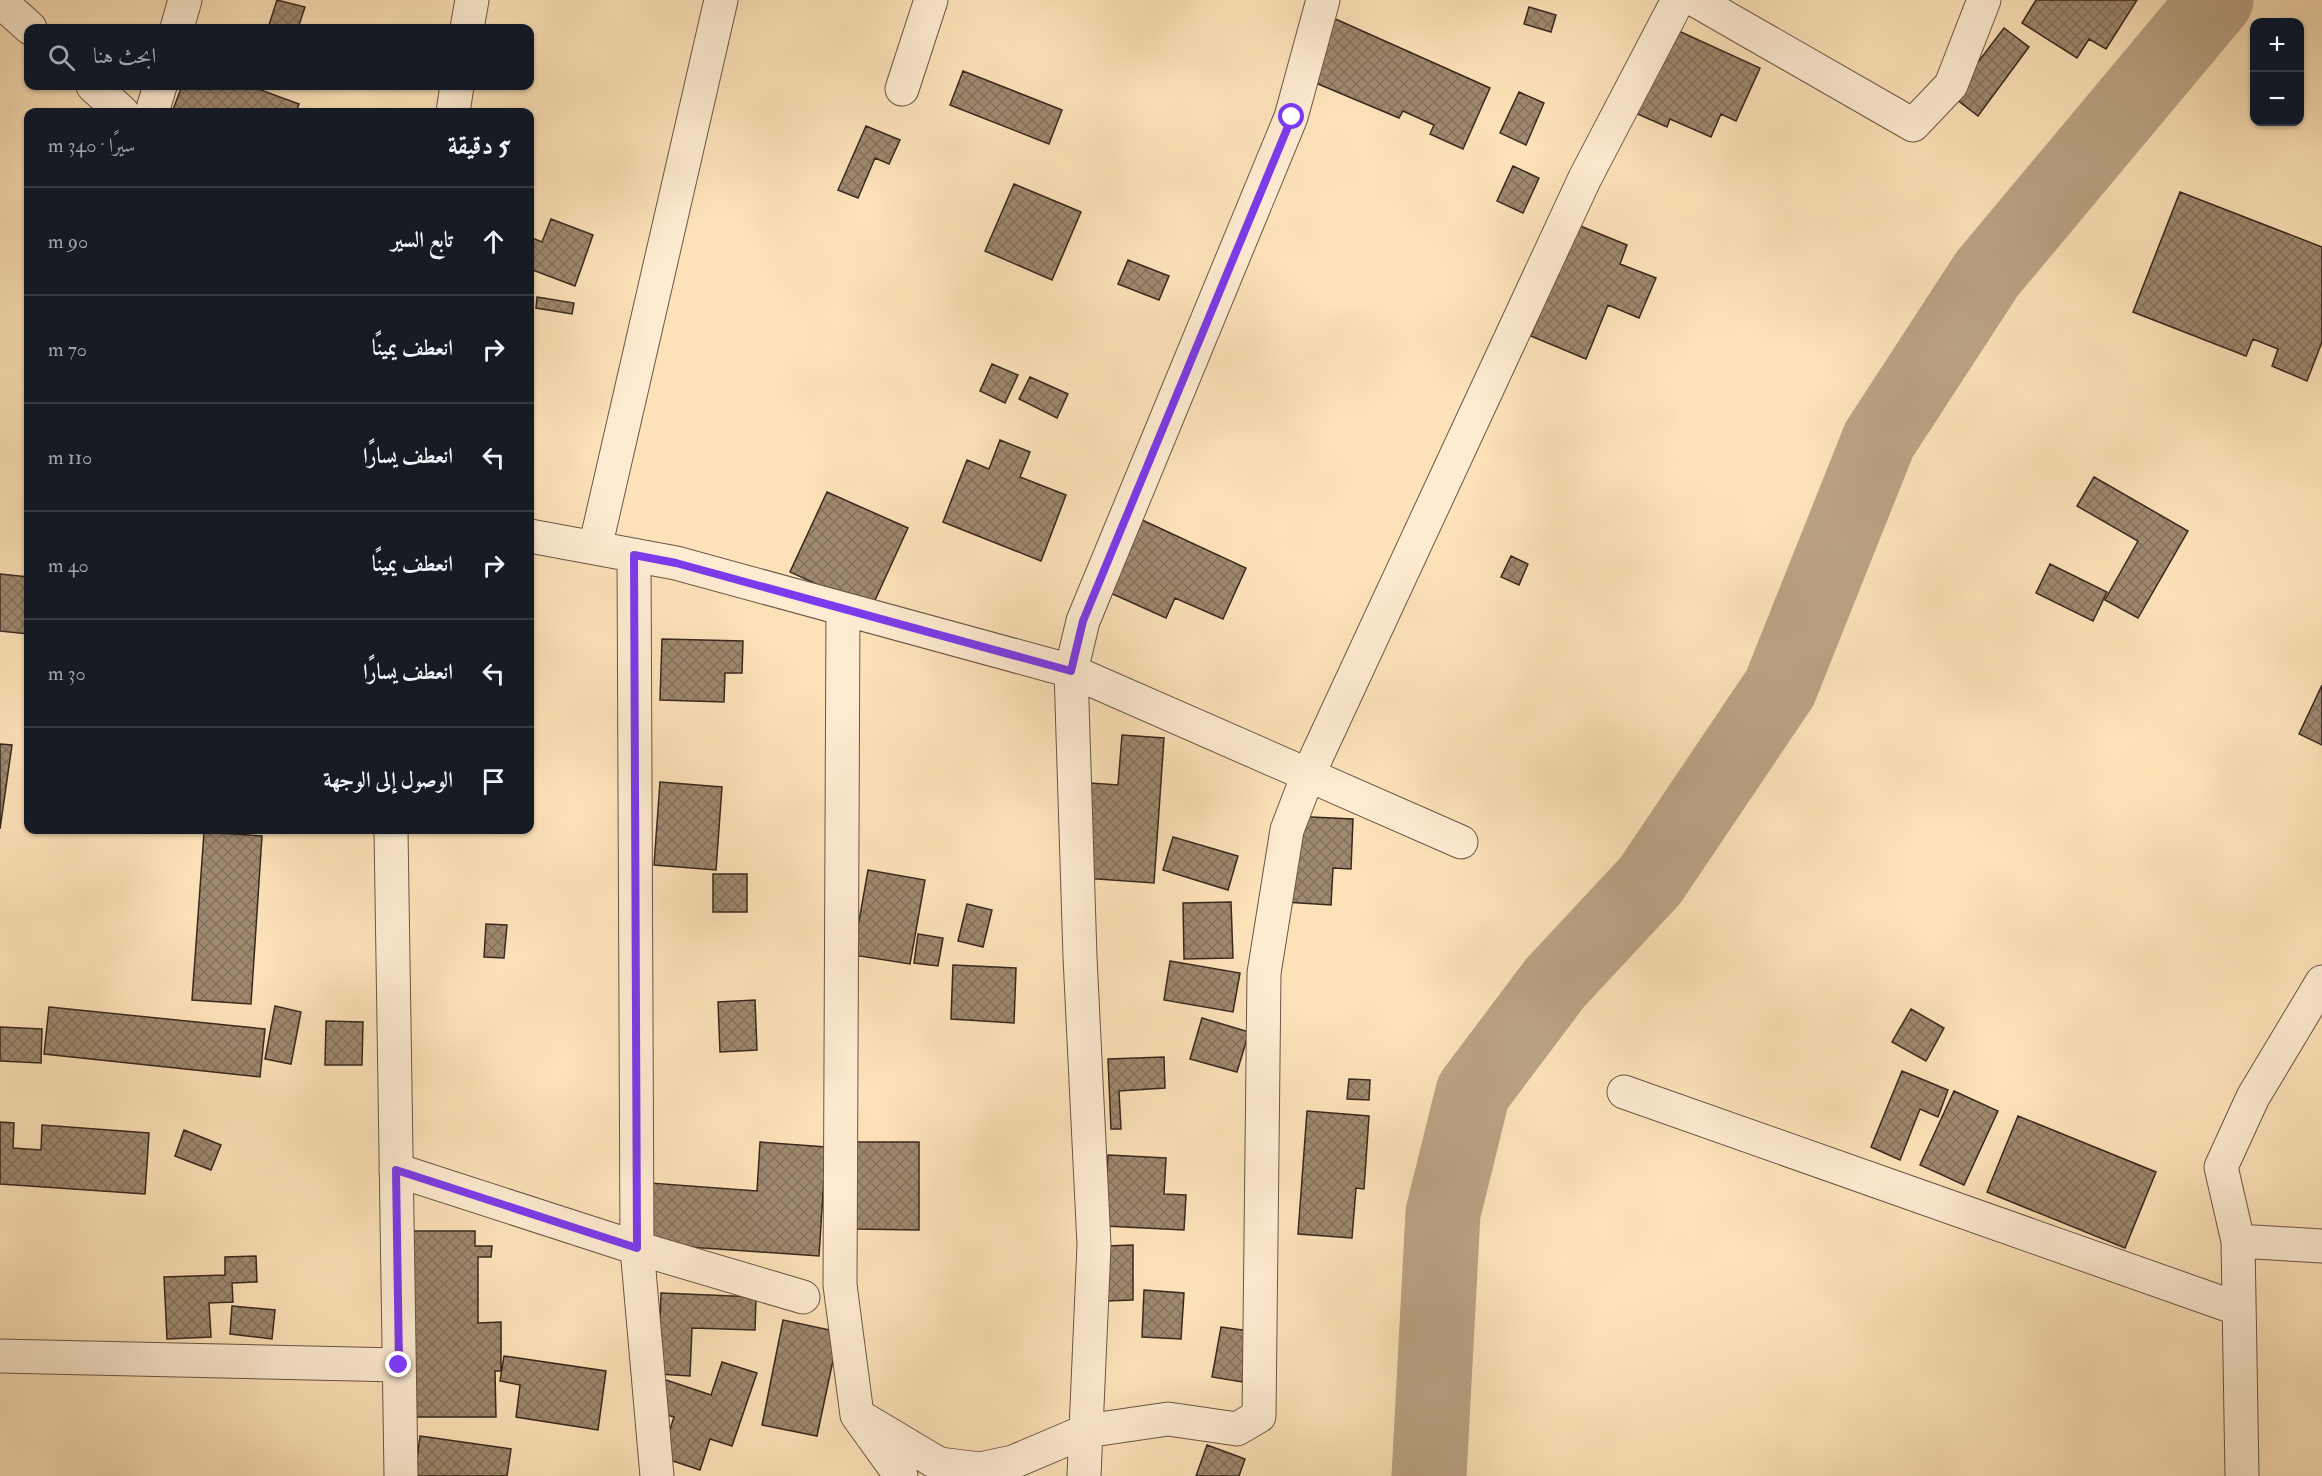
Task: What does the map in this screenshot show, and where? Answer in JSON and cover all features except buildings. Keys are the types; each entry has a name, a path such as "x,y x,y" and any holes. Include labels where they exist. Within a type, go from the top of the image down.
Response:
{"street":[{"path":"178,24 185,0"},
{"path":"468,24 472,0"},
{"path":"595,548 721,0"},
{"path":"902,88 931,0"},
{"path":"1084,1476 1094,1245 1080,957 1071,671 1083,621 1292,117 1323,0"},
{"path":"857,1415 939,1464 980,1469 1013,1462 1086,1431 1168,1419 1237,1430 1259,1416 1264,973 1287,830 1308,775 1585,178 1678,0"},
{"path":"1695,0 1913,125 1951,85 1984,0"},
{"path":"0,1 26,24"},
{"path":"97,90 118,108"},
{"path":"153,108 159,90"},
{"path":"454,108 456,90"},
{"path":"534,537 676,563 1071,671 1461,842"},
{"path":"634,555 637,1248 657,1476"},
{"path":"843,609 840,1285 857,1415 901,1476"},
{"path":"391,834 401,1476"},
{"path":"2242,1476 2238,1241 2221,1167 2253,1097 2322,982"},
{"path":"1624,1092 2239,1309"},
{"path":"396,1170 637,1248 803,1296"},
{"path":"2238,1241 2322,1246"},
{"path":"0,1356 399,1365"}],"waterway":[{"path":"1429,1476 1443,1213 1473,1092 1555,983 1650,881 1780,688 1879,440 1987,274 2216,0"}],"route":[{"path":"399,1365 396,1170 637,1248 634,555 676,563 1071,671 1083,621 1292,117"}]}
